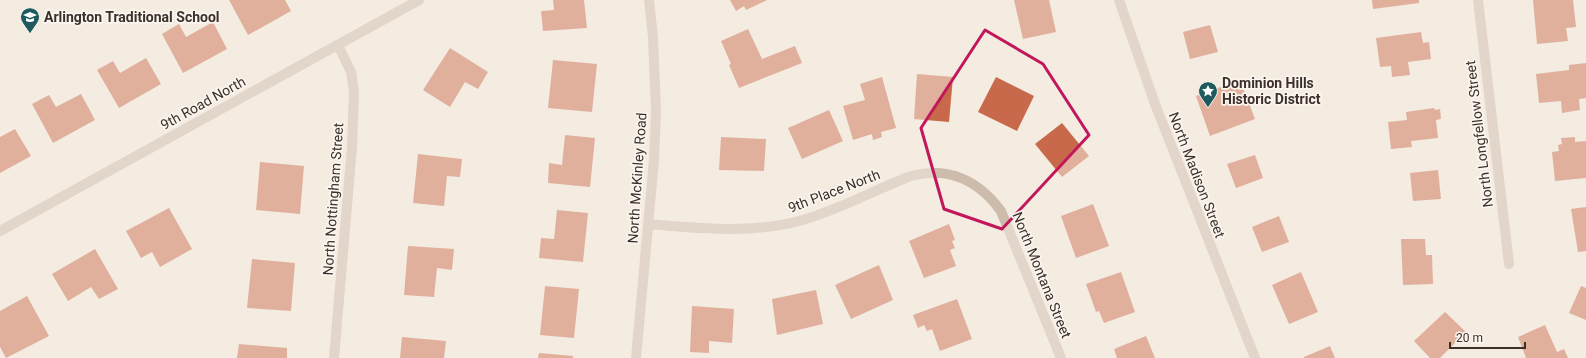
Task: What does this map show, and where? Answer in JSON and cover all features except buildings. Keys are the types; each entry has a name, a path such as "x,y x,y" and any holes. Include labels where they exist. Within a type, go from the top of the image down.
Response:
{"street":[{"name":"9th Road North","path":"0,232 419,0"},
{"name":"North McKinley Road","path":"636,358 656,111 653,37 649,0"},
{"name":"North Madison Street","path":"1119,0 1155,104 1255,358"},
{"name":"North Longfellow Street","path":"1478,0 1509,264"},
{"name":"North Nottingham Street","path":"334,358 352,147 354,92 351,72 338,45"},
{"name":"9th Place North","path":"648,224 707,228 770,227 807,219 898,181 925,173 955,175 978,187"},
{"name":"North Montana Street","path":"978,187 992,198 1006,219 1061,358"}],"highlighted area":[{"path":"985,30 1043,64 1089,135 1002,229 944,209 921,128"}],"place":[{"name":"Arlington Traditional School","path":"30,34"},
{"name":"Dominion Hills Historic District","path":"1208,108"}]}
